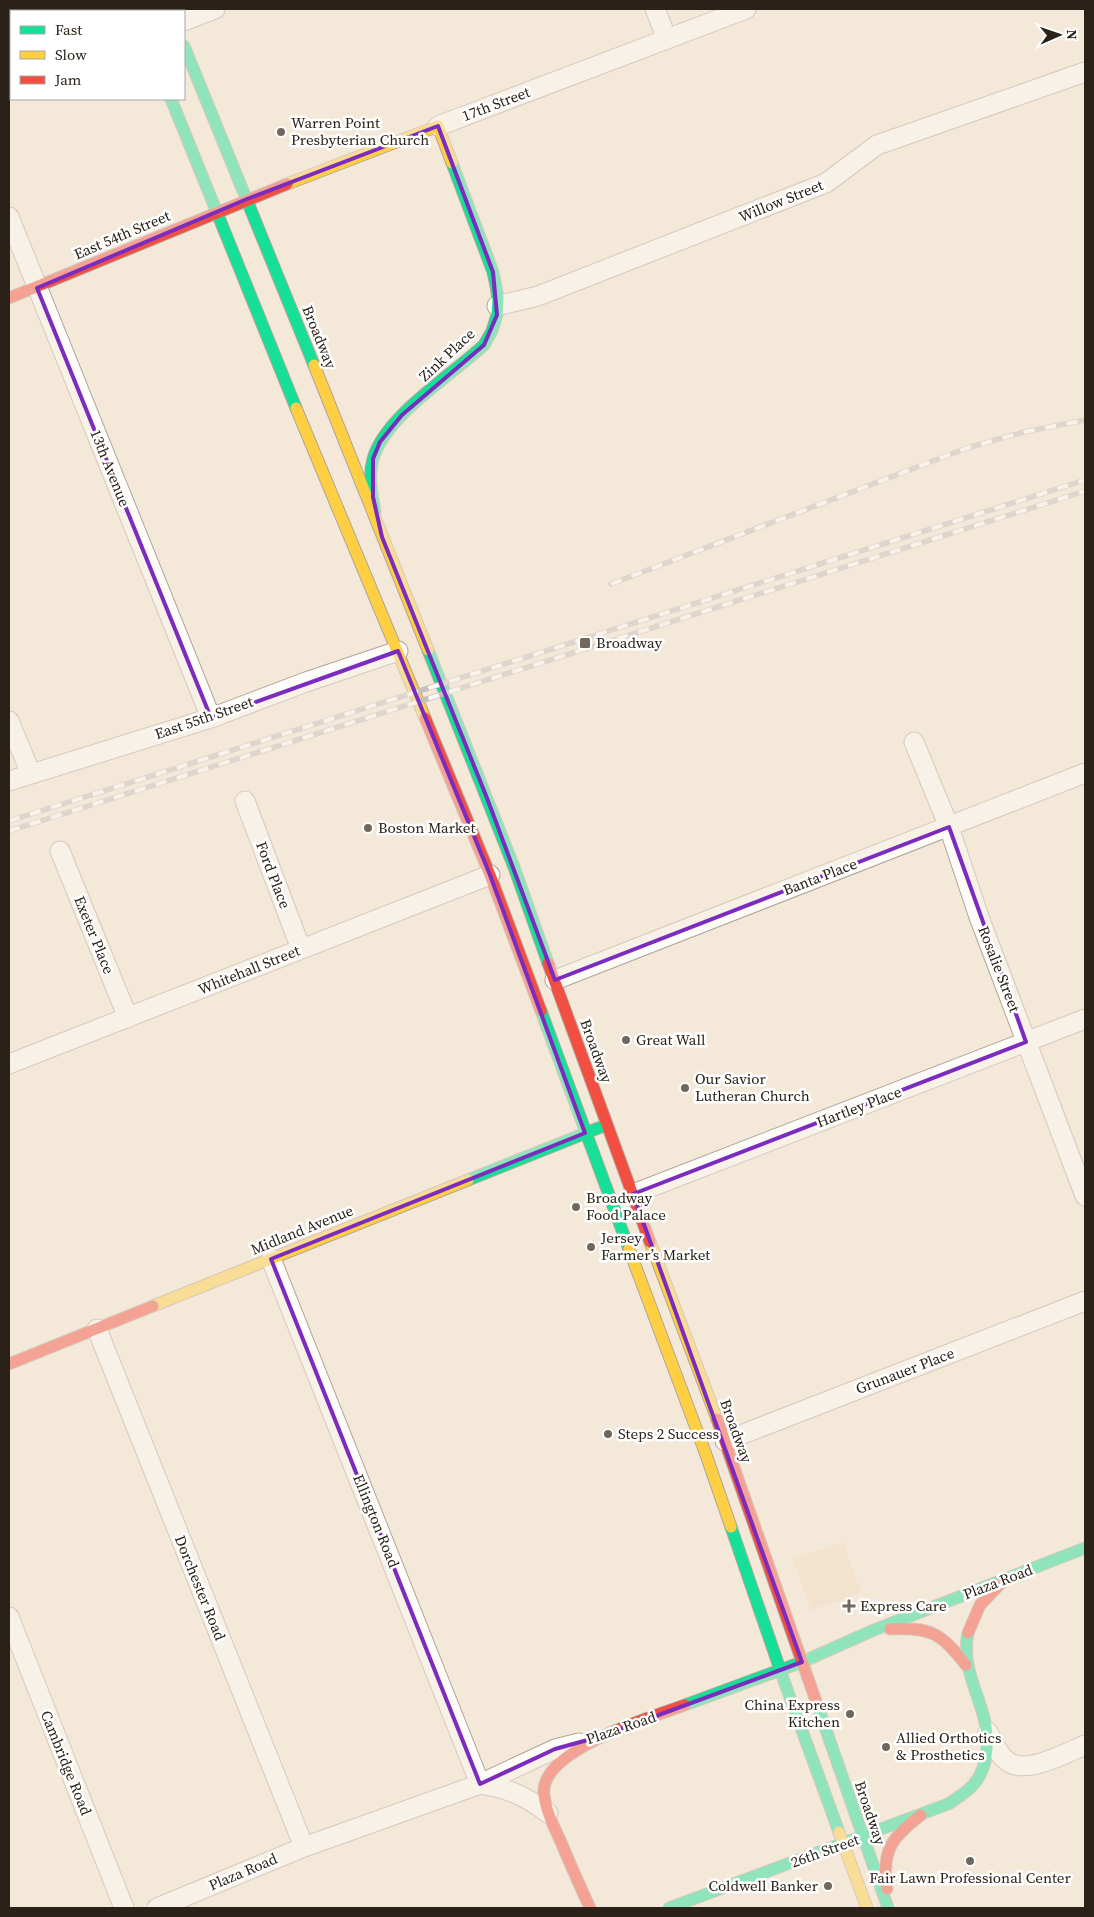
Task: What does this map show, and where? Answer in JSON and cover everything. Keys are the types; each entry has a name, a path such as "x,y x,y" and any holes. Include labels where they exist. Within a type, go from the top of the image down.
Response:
{"main road":[{"name":"Broadway","path":"185,48 488,798 606,1125 725,1441 862,1838 889,1908"},
{"path":"171,100 300,421 398,651 490,875 708,1461 780,1670 867,1908"},
{"name":"17th Street","path":"247,199 438,126"},
{"name":"Zink Place","path":"382,537 373,497 372,478 373,459 380,442 402,415 484,345 492,331 497,315 498,299 493,272 438,126"},
{"name":"East 54th Street","path":"9,298 37,288 247,199"},
{"name":"Midland Avenue","path":"9,1364 606,1125"},
{"name":"Plaza Road","path":"602,1736 802,1662 874,1630 1085,1548"},
{"path":"966,1664 966,1637 974,1615 985,1597 1007,1578"},
{"path":"874,1630 909,1627 931,1630 952,1646 966,1664"},
{"name":"26th Street","path":"669,1908 921,1815 948,1804 969,1790 982,1770 988,1751 986,1728 966,1664"},
{"path":"590,1908 548,1813 543,1793 549,1774 567,1756 602,1736"},
{"path":"889,1908 885,1876 887,1853 896,1836 921,1815"}],"street":[{"path":"185,21 215,9"},
{"path":"655,9 667,39"},
{"name":"17th Street","path":"438,126 746,9"},
{"name":"Willow Street","path":"498,306 538,296 826,184 877,145 1085,72"},
{"name":"13th Avenue","path":"9,217 211,718"},
{"name":"East 55th Street","path":"9,781 211,718 306,682 398,651"},
{"path":"9,721 30,774"},
{"name":"Rosalie Street","path":"914,742 949,827 979,917 1085,1196"},
{"name":"Banta Place","path":"554,980 1085,773"},
{"name":"Ford Place","path":"245,801 301,949"},
{"name":"Exeter Place","path":"60,851 128,1018"},
{"name":"Whitehall Street","path":"9,1064 490,875"},
{"name":"Hartley Place","path":"633,1194 1085,1019"},
{"name":"Ellington Road","path":"271,1259 480,1784"},
{"name":"Grunauer Place","path":"725,1441 1085,1301"},
{"name":"Dorchester Road","path":"97,1329 304,1847"},
{"name":"Cambridge Road","path":"9,1617 124,1908"},
{"path":"986,1728 998,1751 1010,1763 1025,1767 1085,1746"},
{"name":"Plaza Road","path":"157,1908 304,1847 480,1784 555,1749 602,1736"},
{"path":"480,1784 515,1792 548,1813"}],"highlighted area":[{"path":"438,126 493,272 497,315 484,345 402,415 380,442 373,459 373,497 382,537 487,798 555,980 949,827 1026,1042 633,1194 802,1662 602,1736 555,1749 480,1784 271,1259 585,1133 490,875 398,651 211,718 37,288 247,199"}],"shaded area":[{"path":"843,1542 861,1593 811,1610 793,1559"}],"railway":[{"path":"611,584 967,448 1024,432 1085,420"},
{"path":"9,821 1085,480"},
{"path":"9,831 1085,491"}],"traffic: fast":[{"path":"185,48 314,365"},
{"path":"171,100 296,408"},
{"path":"375,512 371,472 373,459 380,443 405,412 484,345 492,331 497,315 498,299 493,272 452,163"},
{"path":"428,650 514,867 548,963"},
{"path":"541,1011 629,1249"},
{"path":"468,1180 606,1125"},
{"path":"731,1527 839,1832"},
{"path":"685,1705 802,1662 874,1630 1085,1548"},
{"path":"669,1908 948,1804 970,1788 983,1769 987,1740 985,1720 972,1682 968,1663 968,1633"},
{"path":"817,1704 888,1908"}],"traffic: slow":[{"path":"287,184 438,126 452,163"},
{"path":"314,365 428,650"},
{"path":"296,408 425,718"},
{"path":"153,1306 468,1180"},
{"path":"650,1242 717,1419"},
{"path":"629,1249 731,1527"},
{"path":"839,1832 867,1908"}],"traffic: jam":[{"path":"9,298 287,184"},
{"path":"425,718 490,875 541,1011"},
{"path":"548,963 650,1242"},
{"path":"9,1364 153,1306"},
{"path":"717,1419 817,1704"},
{"path":"968,1633 980,1605 1002,1582"},
{"path":"890,1629 916,1629 934,1634 942,1639 966,1665"},
{"path":"590,1908 548,1813 544,1795 547,1779 559,1764 577,1750 624,1727 685,1705"},
{"path":"887,1889 886,1864 891,1846 903,1830 921,1815"}],"place":[{"name":"Warren Point Presbyterian Church","path":"281,132"},
{"name":"Broadway","path":"585,643"},
{"name":"Boston Market","path":"368,828"},
{"name":"Great Wall","path":"626,1040"},
{"name":"Our Savior Lutheran Church","path":"685,1088"},
{"name":"Broadway Food Palace","path":"576,1207"},
{"name":"Jersey Farmer’s Market","path":"591,1247"},
{"name":"Steps 2 Success","path":"608,1434"},
{"name":"Express Care","path":"849,1606"},
{"name":"China Express Kitchen","path":"850,1714"},
{"name":"Allied Orthotics & Prosthetics","path":"886,1747"},
{"name":"Fair Lawn Professional Center","path":"970,1861"},
{"name":"Coldwell Banker","path":"828,1886"}]}
